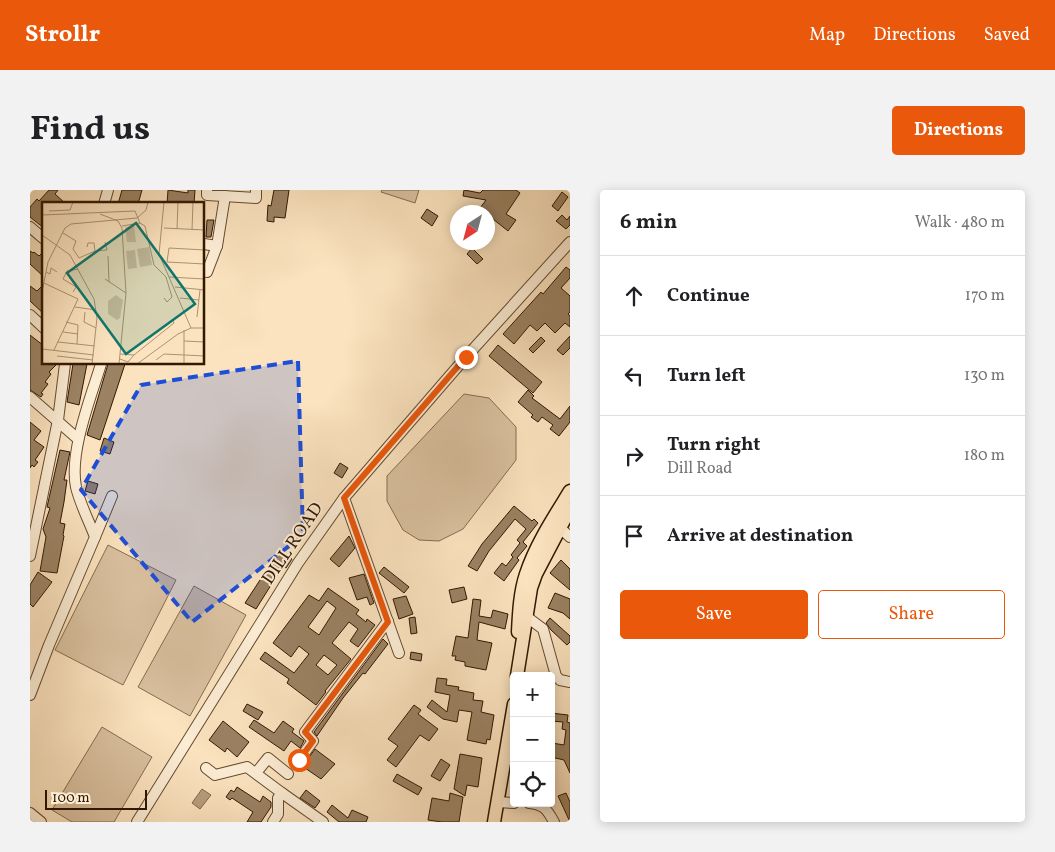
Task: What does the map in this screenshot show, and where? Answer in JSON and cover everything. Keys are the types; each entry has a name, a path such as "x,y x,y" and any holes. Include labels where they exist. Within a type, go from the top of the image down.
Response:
{"main road":[{"path":"521,646 518,632 519,611 526,575 531,560 570,491"},
{"path":"518,672 528,617 531,588 536,574 570,509"},
{"path":"494,822 512,717"}],"street":[{"path":"207,190 207,195 256,198 256,190"},
{"path":"207,272 217,246 225,196"},
{"path":"30,226 42,237"},
{"name":"DILL ROAD","path":"137,822 298,563 344,498 466,357 570,242"},
{"path":"205,244 217,246"},
{"path":"30,315 42,326"},
{"path":"30,556 34,520 58,420 65,365"},
{"path":"95,537 76,486 78,439 101,365"},
{"path":"30,397 78,439"},
{"path":"30,695 112,496"},
{"path":"344,498 399,653"},
{"path":"560,527 570,538"},
{"path":"528,617 543,629 556,676 560,680 570,682"},
{"path":"299,760 313,741 305,732 388,622"},
{"path":"256,774 268,758 288,774"},
{"path":"206,768 215,775 246,767 323,822"},
{"path":"273,822 278,814 278,798 282,793"},
{"path":"497,802 510,802"},
{"path":"544,807 554,822"},
{"path":"30,813 41,822"}],"highlighted area":[{"path":"298,361 303,535 192,622 81,490 141,385"}],"shaded area":[{"path":"382,190 419,190 415,203 381,192"},
{"path":"464,394 489,398 516,427 516,460 463,529 439,541 419,540 403,530 387,501 387,476"},
{"path":"108,545 176,580 123,685 55,650"},
{"path":"194,586 246,615 190,716 138,687"},
{"path":"102,727 152,757 114,822 72,822 52,810"},
{"path":"202,789 211,795 200,809 192,803"}],"building":[{"path":"49,190 58,190 55,194 64,202 42,202 42,226 30,217 30,207 37,199 39,201"},
{"path":"122,190 142,190 139,202 119,202"},
{"path":"168,190 188,193 188,190 195,190 194,202 167,202"},
{"path":"274,190 289,190 285,218 274,217 274,222 267,221 268,205 271,206"},
{"path":"464,190 480,193 483,190 516,190 520,193 506,214 516,220 508,231 495,221 495,205 482,205 486,200 463,196"},
{"path":"562,192 568,197 558,211 552,206"},
{"path":"427,209 438,216 432,226 421,218"},
{"path":"562,215 567,220 570,216 570,225 566,229 556,221"},
{"path":"207,220 214,220 211,237 206,237"},
{"path":"470,250 474,250 483,259 477,264 467,254"},
{"path":"30,251 39,256 42,253 42,275 30,264"},
{"path":"566,267 570,270 570,278 561,288 570,296 570,312 568,314 570,316 570,327 565,323 555,333 545,323 537,331 530,325 514,344 503,334 541,292 543,294"},
{"path":"30,286 37,291 42,286 42,312 30,301"},
{"path":"30,335 42,344 42,365 56,365 49,372 51,374 45,382 48,384 41,393 43,394 41,397 30,390"},
{"path":"570,336 570,348 563,355 557,350"},
{"path":"541,337 545,341 533,353 529,349"},
{"path":"498,345 542,382 533,393 489,356"},
{"path":"73,365 87,365 79,405 67,402"},
{"path":"108,365 125,365 100,440 87,435"},
{"path":"528,390 534,396 532,398 560,419 570,406 570,422 559,436 550,429 553,425 542,417 538,422 518,402"},
{"path":"30,422 41,431 34,440 44,447 35,460 38,462 34,467 32,465 30,468"},
{"path":"104,438 114,442 110,454 100,451"},
{"path":"60,450 70,452 64,480 67,480 60,523 65,524 64,536 57,573 40,571 46,537 43,529 50,508 47,507"},
{"path":"340,463 348,468 342,478 334,473"},
{"path":"88,481 98,484 95,494 85,491"},
{"path":"514,506 532,521 534,519 538,523 523,542 527,546 517,558 519,560 504,581 494,573 502,563 506,566 513,557 511,555 520,543 517,540 526,529 515,519 489,551 477,571 468,566 482,544"},
{"path":"349,536 355,548 339,567 330,559"},
{"path":"279,551 292,559 286,568 283,566 256,609 245,603"},
{"path":"561,560 570,569 570,590 550,573"},
{"path":"384,567 409,587 404,593 379,573"},
{"path":"38,572 52,582 33,607 30,604 30,585"},
{"path":"364,574 374,603 370,605 367,597 357,600 349,578"},
{"path":"464,587 467,599 452,603 449,590"},
{"path":"328,588 359,610 356,614 366,622 367,619 375,625 358,647 350,641 358,629 349,622 332,643 351,659 316,705 287,683 289,679 260,659 265,652 294,673 309,654 299,646 291,657 273,643 309,595 319,601","holes":["327,601 336,608 319,635 308,627","324,655 337,665 328,675 316,665"]},
{"path":"555,593 570,599 570,619 563,613 548,608"},
{"path":"406,596 413,614 399,619 393,599"},
{"path":"473,599 481,600 479,616 491,618 493,610 508,614 505,629 479,622 477,640 492,643 486,670 465,666 465,662 455,660 456,656 452,656 456,636 468,638"},
{"path":"415,617 417,633 411,634 409,618"},
{"path":"550,618 570,636 570,642 567,645 546,623"},
{"path":"383,639 388,644 365,674 363,673 343,698 317,736 314,732"},
{"path":"411,652 422,654 421,661 410,659"},
{"path":"437,678 447,679 446,685 459,687 458,690 474,693 473,700 483,701 481,712 494,715 490,740 487,739 486,744 467,740 472,712 459,710 457,722 443,719 427,707 432,700 447,712 450,695 435,692"},
{"path":"247,704 263,712 258,720 243,711"},
{"path":"414,705 421,710 418,714 438,729 429,741 420,735 396,767 387,760 398,746 388,739"},
{"path":"555,713 568,715 567,722 570,723 570,773 564,760 555,758 555,744 564,745 566,730 562,729 563,722 555,721"},
{"path":"254,720 274,733 283,721 294,729 292,732 304,741 300,748 291,741 284,751 249,727"},
{"path":"223,721 249,742 237,757 227,748 225,752 209,740"},
{"path":"315,749 335,764 321,779 305,768 303,770 297,767 304,764"},
{"path":"460,754 482,758 478,787 467,785 465,796 454,789"},
{"path":"441,759 450,765 440,781 431,776"},
{"path":"397,774 422,788 418,795 393,781"},
{"path":"237,787 260,802 263,796 271,802 271,807 261,822 247,822 253,812 232,798 230,800 226,797 231,790 234,792"},
{"path":"306,790 320,801 315,808 300,798"},
{"path":"450,793 463,797 459,822 428,820 432,798 449,801"},
{"path":"566,793 570,802 570,822 558,796"},
{"path":"332,805 348,818 352,810 368,817 366,822 339,822 327,812"}],"route":[{"path":"299,760 313,741 305,732 388,622 344,498 466,357"}]}
